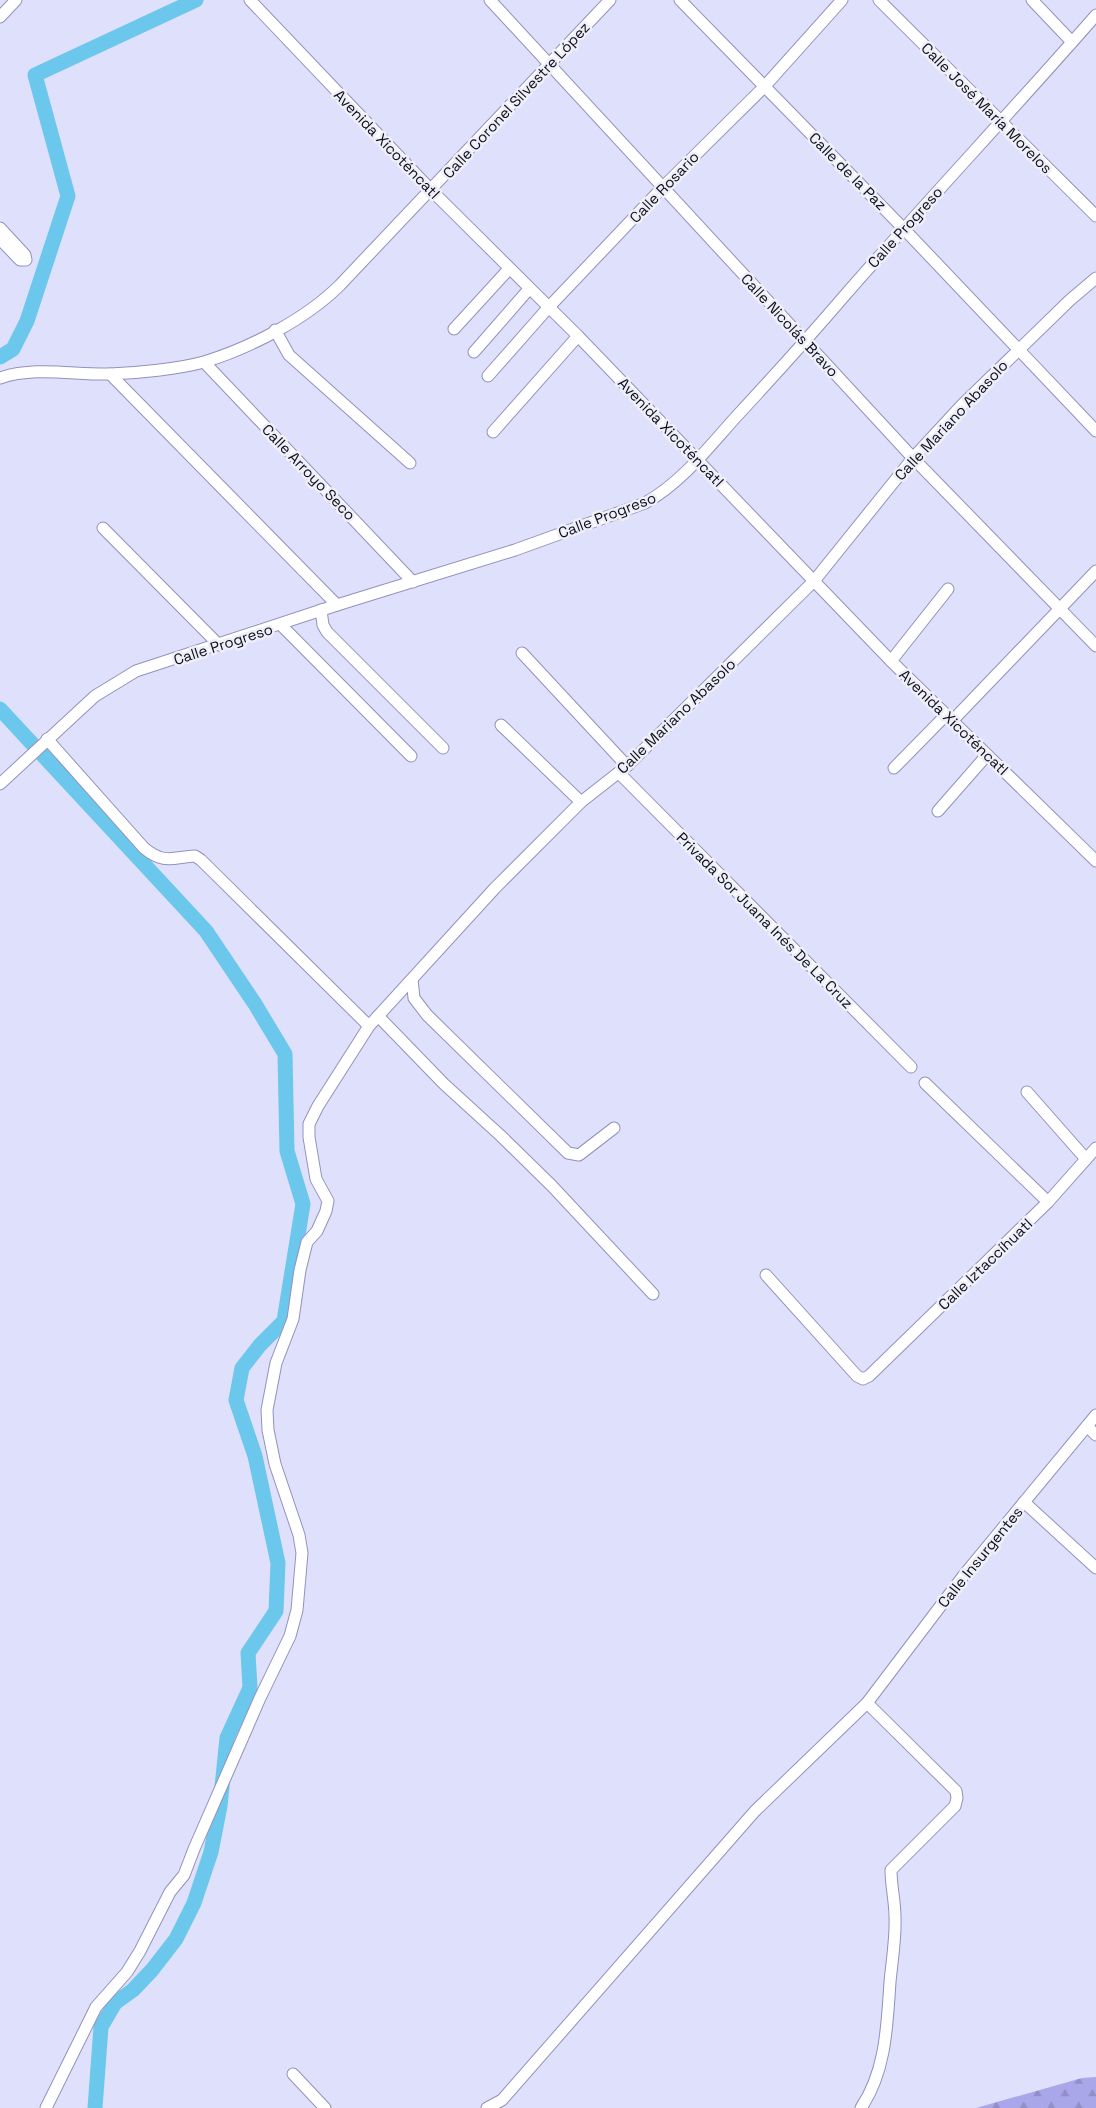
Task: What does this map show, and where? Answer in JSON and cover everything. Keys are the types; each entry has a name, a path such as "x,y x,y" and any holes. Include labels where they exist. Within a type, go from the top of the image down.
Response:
{"street":[{"path":"0,17 16,0"},
{"name":"Avenida Xicoténcatl","path":"250,0 431,190 578,336 891,661 1096,861"},
{"name":"Calle Nicolás Bravo","path":"490,0 913,458 1096,646"},
{"name":"Calle Coronel Silvestre López","path":"0,378 33,372 110,374 178,367 204,362 242,347 275,330 326,299 610,0"},
{"name":"Calle de la Paz","path":"680,0 903,228 1096,431"},
{"name":"Calle Rosario","path":"488,376 548,308 663,187 764,87 842,0"},
{"name":"Calle José María Morelos","path":"879,0 1096,216"},
{"path":"1032,0 1072,42"},
{"name":"Calle Progreso","path":"1,782 95,696 136,671 281,625 321,610 515,550 645,503 662,494 698,460 903,228 1001,123 1096,15"},
{"path":"0,228 25,255 26,260 20,260 0,239"},
{"path":"454,329 509,269"},
{"name":"Calle Mariano Abasolo","path":"46,2108 96,2007 127,1972 140,1951 170,1892 184,1875 260,1698 290,1636 297,1610 302,1553 300,1535 275,1464 268,1430 267,1410 276,1362 293,1319 300,1270 307,1242 317,1231 326,1211 328,1201 316,1179 309,1137 309,1124 318,1106 369,1026 496,888 581,802 623,770 814,581 913,458 962,405 1070,300 1096,278"},
{"path":"474,352 529,289"},
{"path":"275,330 289,355 410,463"},
{"path":"493,432 578,336"},
{"name":"Calle Arroyo Seco","path":"204,362 413,582"},
{"path":"110,374 337,605"},
{"path":"103,528 219,645"},
{"path":"894,768 949,718 1096,571"},
{"path":"891,661 948,589"},
{"path":"321,610 323,625 327,632 443,748"},
{"path":"281,625 411,756"},
{"name":"Privada Sor Juana Inés De La Cruz","path":"522,653 623,770 911,1067"},
{"path":"502,725 581,802"},
{"path":"45,741 144,848 160,857 173,860 195,856 201,860 369,1026"},
{"path":"938,811 987,755"},
{"path":"412,979 414,998 427,1015 568,1153 579,1155 614,1128"},
{"path":"378,1016 444,1084 502,1136 552,1186 653,1294"},
{"path":"925,1083 1048,1202"},
{"path":"1027,1092 1086,1159"},
{"name":"Calle Iztaccíhuatl","path":"766,1275 857,1376 863,1379 869,1376 1048,1202 1096,1148"},
{"name":"Calle Insurgentes","path":"487,2108 502,2100 755,1812 867,1702 964,1575 1096,1415"},
{"path":"1087,1426 1096,1435"},
{"path":"1024,1502 1096,1568"},
{"path":"861,2108 877,2079 886,2030 895,1930 892,1870 954,1806 957,1798 956,1791 867,1702"},
{"path":"293,2074 325,2108"}],"green space":[{"path":"1096,2077 1096,2108 976,2108 1082,2078"}],"waterway":[{"path":"0,357 13,349 27,321 68,196 35,75 196,0"},
{"path":"0,709 206,931 255,1004 285,1054 287,1151 303,1204 284,1321 260,1345 242,1368 236,1400 255,1456 278,1563 276,1611 248,1653 250,1688 227,1738 220,1806 211,1852 194,1903 176,1939 152,1970 133,1990 115,2003 101,2027 95,2108"}]}
